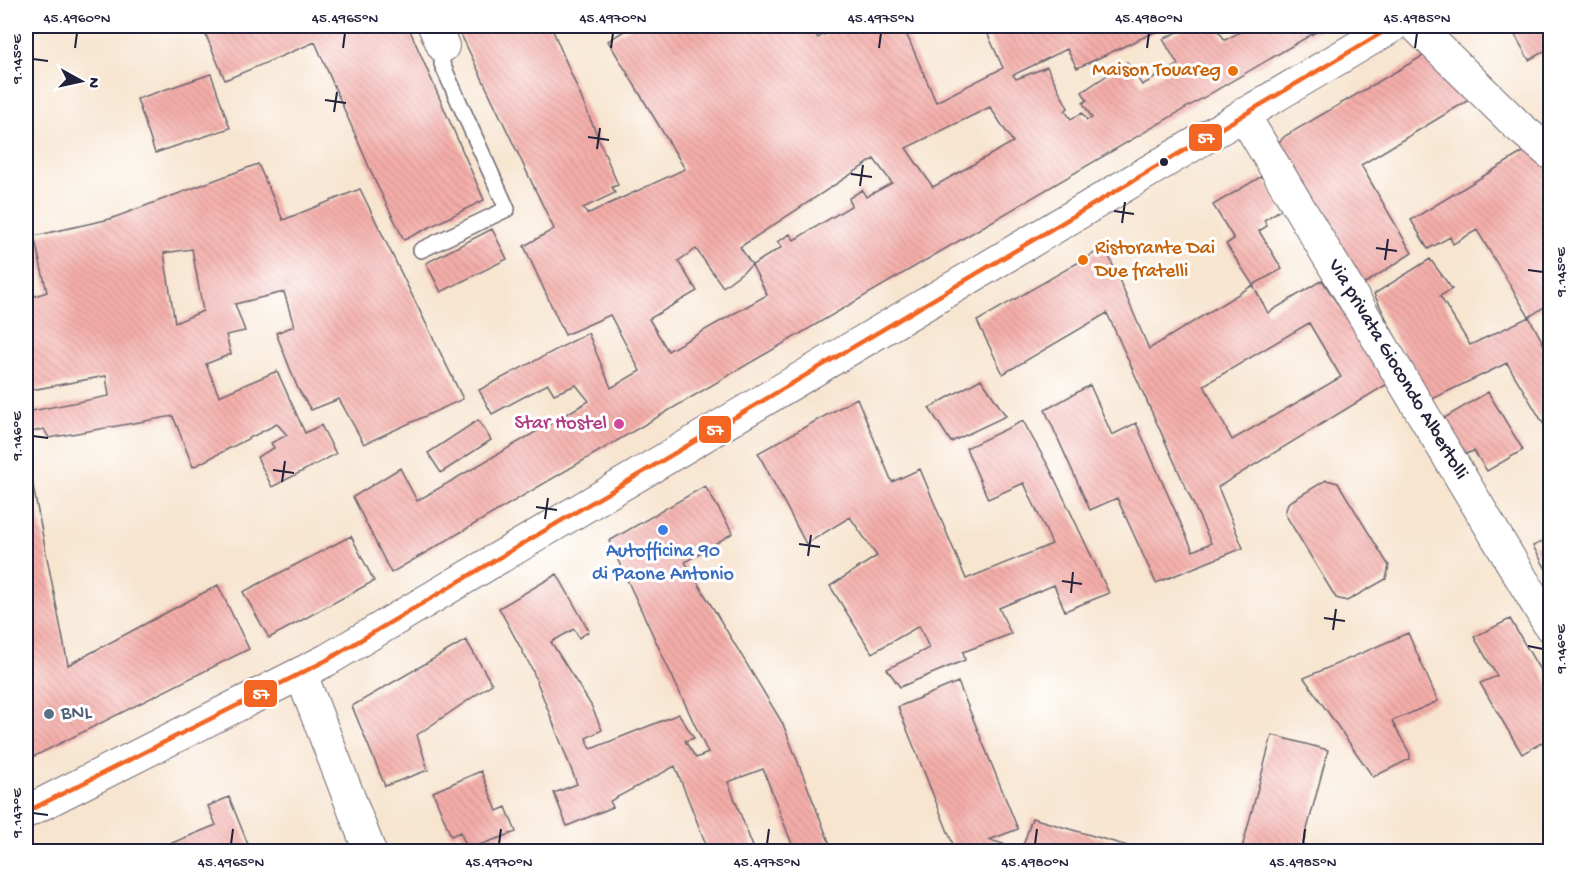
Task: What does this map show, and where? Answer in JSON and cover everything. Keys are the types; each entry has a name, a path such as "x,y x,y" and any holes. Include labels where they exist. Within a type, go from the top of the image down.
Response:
{"street":[{"path":"26,812 327,660 1393,26"},
{"path":"1416,26 1518,126 1551,153"},
{"name":"Via privata Giocondo Albertolli","path":"1244,114 1551,626"},
{"path":"301,674 370,852"}],"lane":[{"path":"421,250 507,209 442,64 438,36"}],"building":[{"path":"202,26 408,26 484,200 404,240 376,183 315,42 225,80"},
{"path":"457,26 551,26 618,185 612,187 615,193 583,208 587,214 685,169 608,41 632,26 810,26 818,38 839,26 903,26 936,102 1003,68 984,26 1106,26 1108,28 1168,26 1077,68 1067,49 1013,75 1016,79 1047,67 1068,108 1065,111 1071,119 1082,113 1087,120 1092,118 1083,103 1087,100 1082,92 1127,62 1142,85 1178,65 1163,39 1190,26 1215,26 1225,40 1251,26 1326,26 391,573 353,497 400,468 417,501 589,401 576,385 554,394 548,384 492,414 479,390 588,333 611,388 640,371 610,315 565,335 524,246 554,229","holes":["990,107 1013,142 933,187 906,148","874,159 892,183 866,197 862,190 849,198 851,206 794,240 790,234 777,242 782,247 752,265 740,247","696,249 723,287 752,265 767,295 668,351 649,319 697,291 678,261"]},
{"path":"1510,26 1550,26 1550,48 1529,60"},
{"path":"1426,54 1472,98 1361,165 1412,253 1361,286 1278,150 1279,142 1285,136"},
{"path":"211,74 230,128 155,153 137,99"},
{"path":"1528,149 1550,168 1550,303 1529,317 1477,230 1453,244 1450,237 1428,249 1411,220"},
{"path":"258,164 283,220 360,189 463,399 364,444 339,399 311,410 298,389 276,333 294,326 284,292 235,304 245,331 226,335 231,354 206,364 219,396 277,371 305,433 321,425 336,454 272,487 257,457 274,448 271,443 287,435 277,424 193,467 173,416 49,438 44,429 26,433 26,412 109,396 106,376 26,391 26,314 32,313 26,299 47,292 34,236 110,219","holes":["192,249 203,311 175,323 164,253"]},
{"path":"1262,176 1282,209 1264,220 1267,226 1259,231 1282,269 1253,285 1226,244 1234,239 1213,205"},
{"path":"492,229 507,259 441,292 426,263"},
{"path":"1105,247 1149,349 1253,285 1268,313 1322,280 1389,383 1218,487 1243,548 1156,583 1117,498 1090,510 1045,410 1090,385 1112,435 1136,423 1193,551 1211,543 1107,313 1003,374 977,321","holes":["1309,323 1341,377 1232,440 1204,385"]},
{"path":"1430,259 1452,289 1440,296 1470,345 1529,317 1550,356 1550,440 1543,423 1507,363 1432,399 1413,373 1374,294"},
{"path":"981,379 1006,416 951,442 929,408"},
{"path":"1488,392 1523,450 1487,471 1474,451 1462,455 1441,420"},
{"path":"857,398 892,482 920,469 966,579 1052,544 1024,483 988,499 966,448 1023,421 1050,469 1109,593 1065,611 1054,585 999,608 1011,634 963,652 965,660 900,687 887,669 929,648 919,626 872,653 830,586 877,556 850,517 806,544 758,453"},
{"path":"478,420 491,440 441,473 428,453"},
{"path":"26,450 68,665 218,585 249,649 33,757 26,721"},
{"path":"1326,480 1338,483 1389,566 1386,579 1347,601 1336,598 1285,514 1288,503"},
{"path":"705,486 733,533 685,562 783,724 833,852 795,852 763,769 728,782 755,852 709,852 675,766 610,801 613,807 567,826 554,793 577,784 532,669 499,608 557,574 589,631 579,638 574,629 551,642 591,705 602,730 586,738 591,749 679,714 694,738 685,741 696,758 708,753 609,541"},
{"path":"351,536 374,581 269,638 243,592"},
{"path":"1550,538 1550,576 1533,546"},
{"path":"1510,619 1550,687 1550,738 1522,754 1480,683 1497,676 1474,637"},
{"path":"1408,633 1438,701 1392,721 1410,754 1410,759 1373,777 1304,678"},
{"path":"466,640 492,684 417,735 428,770 385,786 352,706"},
{"path":"958,682 1018,829 989,840 1022,849 1032,818 1148,852 978,852 972,850 956,852 898,707"},
{"path":"1272,735 1328,750 1301,852 1241,852"},
{"path":"481,771 497,811 506,807 516,832 468,849 460,832 451,836 433,792"},
{"path":"229,797 251,852 150,852 216,825 208,806"}],"transit line":[{"name":"57","path":"26,812 327,660 1393,26"}],"place":[{"name":"Maison Touareg","path":"1233,71"},
{"name":"Ristorante Dai Due fratelli","path":"1083,260"},
{"name":"Star Hostel","path":"619,424"},
{"name":"Autofficina 90 di Paone Antonio","path":"663,530"},
{"name":"BNL","path":"49,714"}]}
